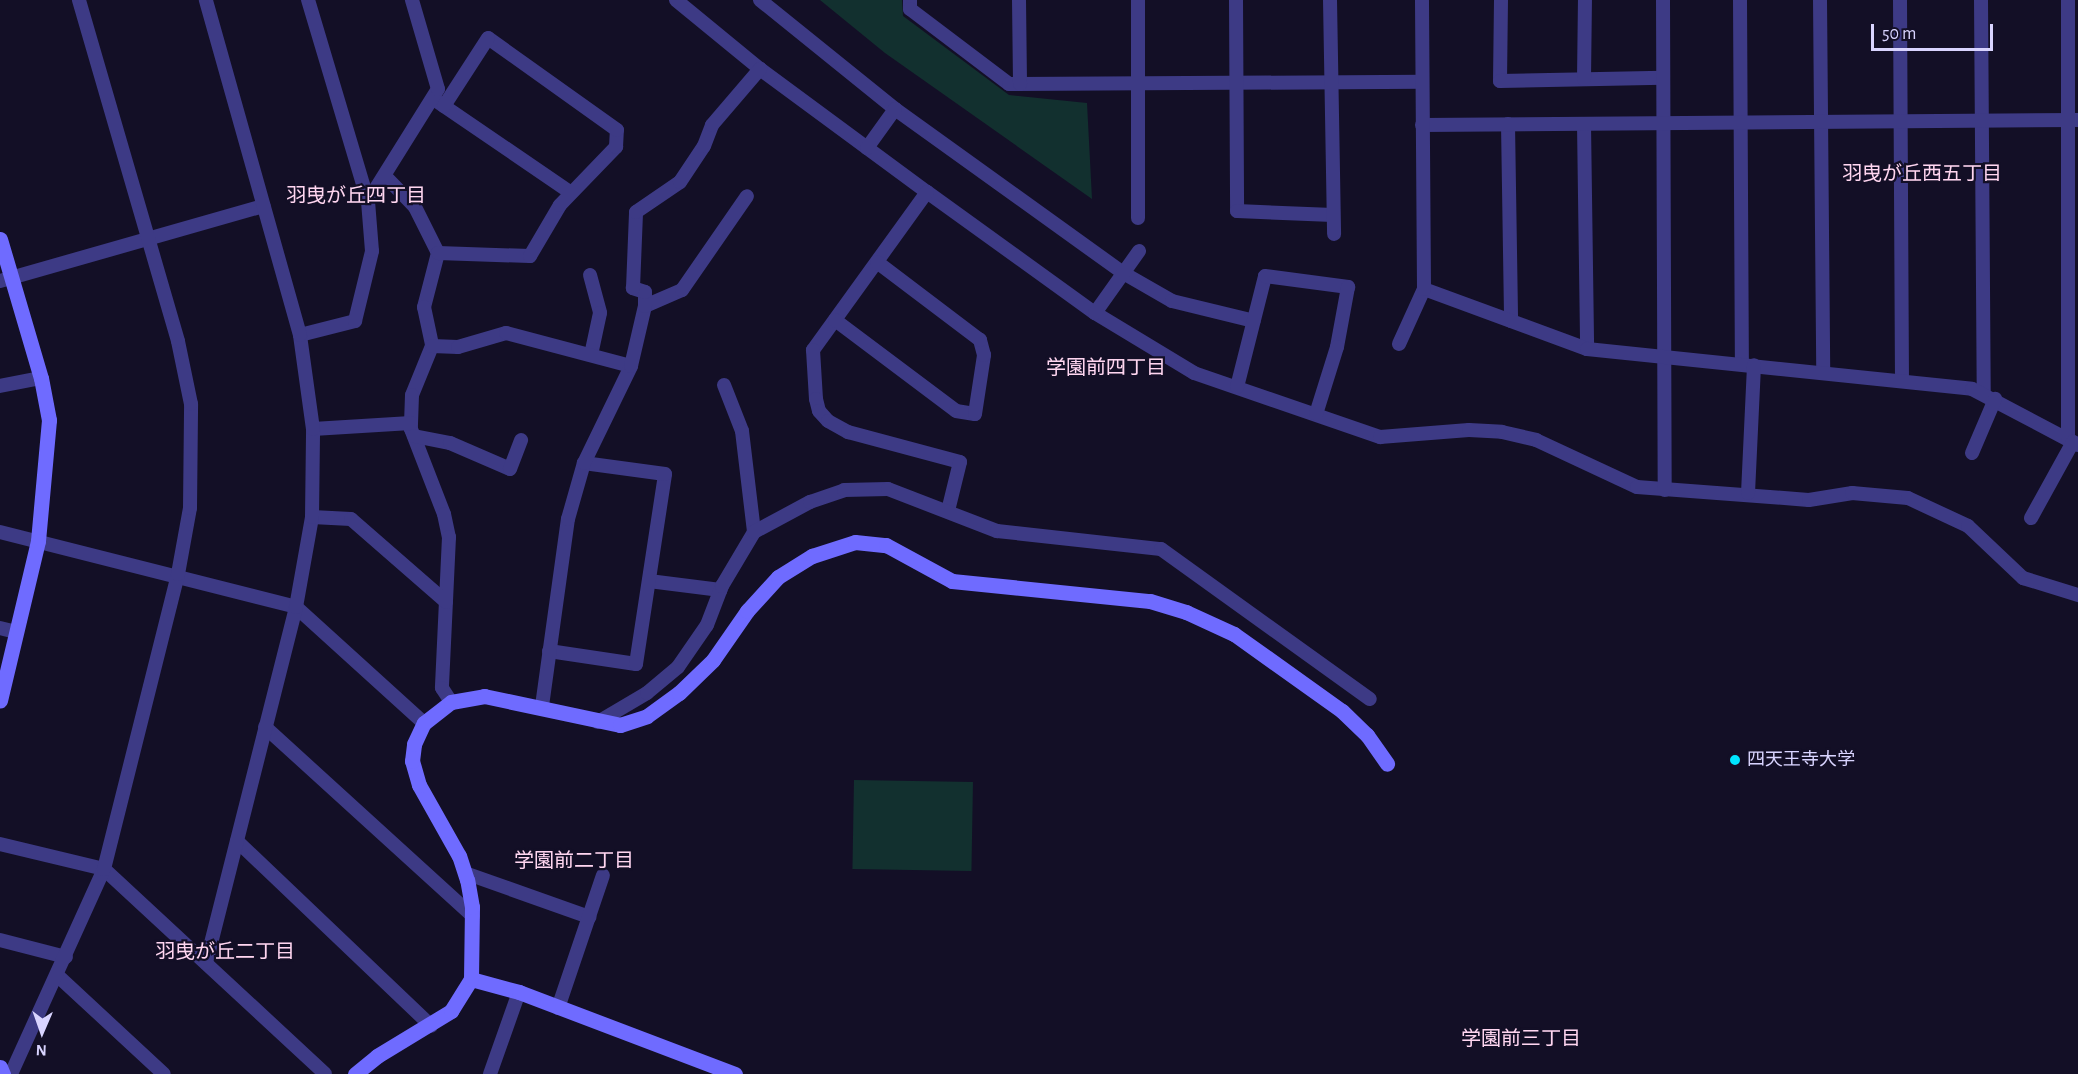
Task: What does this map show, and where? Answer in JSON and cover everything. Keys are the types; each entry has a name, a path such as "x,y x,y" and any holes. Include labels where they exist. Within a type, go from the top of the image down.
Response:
{"street":[{"path":"11,1074 58,976 104,869 178,574 190,508 191,404 149,240 79,0"},
{"path":"206,0 300,334 313,429 312,517 296,607 206,963"},
{"path":"300,334 355,321 372,251 368,201 308,0"},
{"path":"412,0 438,89 437,102"},
{"path":"676,0 760,69 1095,313 1194,373 1380,437 1469,430 1502,432 1557,448 1622,482 1665,490 1748,493 1809,500 1852,493 1908,498 1968,526 2023,578 2078,595"},
{"path":"760,0 895,109 1125,274 1172,301 1254,321"},
{"path":"910,0 910,9 1009,84 1422,82"},
{"path":"1019,0 1020,84"},
{"path":"1138,0 1138,218"},
{"path":"1236,0 1237,211 1333,215"},
{"path":"1330,0 1334,234"},
{"path":"1400,344 1424,289 1422,0"},
{"path":"1501,0 1500,81 1664,78"},
{"path":"1584,79 1585,0"},
{"path":"1663,0 1665,490"},
{"path":"1740,0 1740,123 1748,365 1748,493"},
{"path":"1820,0 1823,372"},
{"path":"1900,0 1902,378"},
{"path":"1972,453 1990,396 1981,121 1981,0"},
{"path":"2031,518 2073,442 2073,120 2068,0"},
{"path":"368,201 437,102 488,38 617,130 616,147 570,192 530,256 438,253"},
{"path":"542,706 567,519 584,462 632,366 645,306 645,292 633,288 636,212 680,182 704,146 712,125 760,69"},
{"path":"437,102 570,192"},
{"path":"867,148 895,109"},
{"path":"1422,125 2073,120"},
{"path":"1508,124 1511,321"},
{"path":"1584,124 1587,349"},
{"path":"385,176 415,207 438,253 424,307 432,346 412,395 412,429 444,514 448,537 442,688 451,702"},
{"path":"927,192 813,350 819,411 848,432 960,462 948,511"},
{"path":"645,306 682,290 747,196"},
{"path":"6,280 264,206"},
{"path":"0,239 6,280 41,378 49,420 48,459 38,541 0,701"},
{"path":"1095,313 1125,274 1138,251"},
{"path":"835,320 956,411 975,414 984,356 980,340 877,262"},
{"path":"590,275 600,313 591,355"},
{"path":"1237,387 1265,276 1348,287 1337,347 1316,414"},
{"path":"1424,289 1587,349 1902,378 1990,396 2073,442"},
{"path":"432,346 458,347 506,333 632,366"},
{"path":"0,386 41,378"},
{"path":"724,385 742,431 754,532"},
{"path":"313,429 412,429 510,468 521,440"},
{"path":"549,651 636,664 665,474 584,462"},
{"path":"598,722 647,693 678,667 707,625 720,590 754,532 810,501 844,490 888,489 997,531 1161,549 1370,699"},
{"path":"312,517 351,519 446,602"},
{"path":"0,532 178,574 296,607 424,723"},
{"path":"355,1074 377,1056 431,1026 451,1011 471,979 473,916 465,873 419,785 412,761 424,723 451,702 484,696 542,706 598,722 620,725 647,716 679,693 713,660 747,611 778,577 812,556 855,542 886,545 952,580 1150,601 1186,612 1234,634 1342,711 1366,735 1387,764"},
{"path":"649,582 720,590"},
{"path":"0,628 16,632"},
{"path":"265,727 473,916"},
{"path":"237,841 431,1026"},
{"path":"0,844 104,869 325,1074"},
{"path":"465,873 589,917"},
{"path":"558,1008 603,875"},
{"path":"0,940 66,957"},
{"path":"58,976 164,1074"},
{"path":"471,979 519,992 735,1074"},
{"path":"491,1074 519,992"},
{"path":"0,1067 3,1074"}],"green space":[{"path":"820,0 902,0 903,16 1009,95 1087,103 1092,199 885,53"},
{"path":"854,780 973,782 971,871 852,869"}],"place":[{"name":"四天王寺大学","path":"1735,760"}],"district":[{"name":"羽曳が丘西五丁目","path":"1922,174"},
{"name":"羽曳が丘四丁目","path":"356,196"},
{"name":"学園前四丁目","path":"1106,368"},
{"name":"学園前二丁目","path":"574,861"},
{"name":"羽曳が丘二丁目","path":"225,952"},
{"name":"学園前三丁目","path":"1521,1039"}]}
